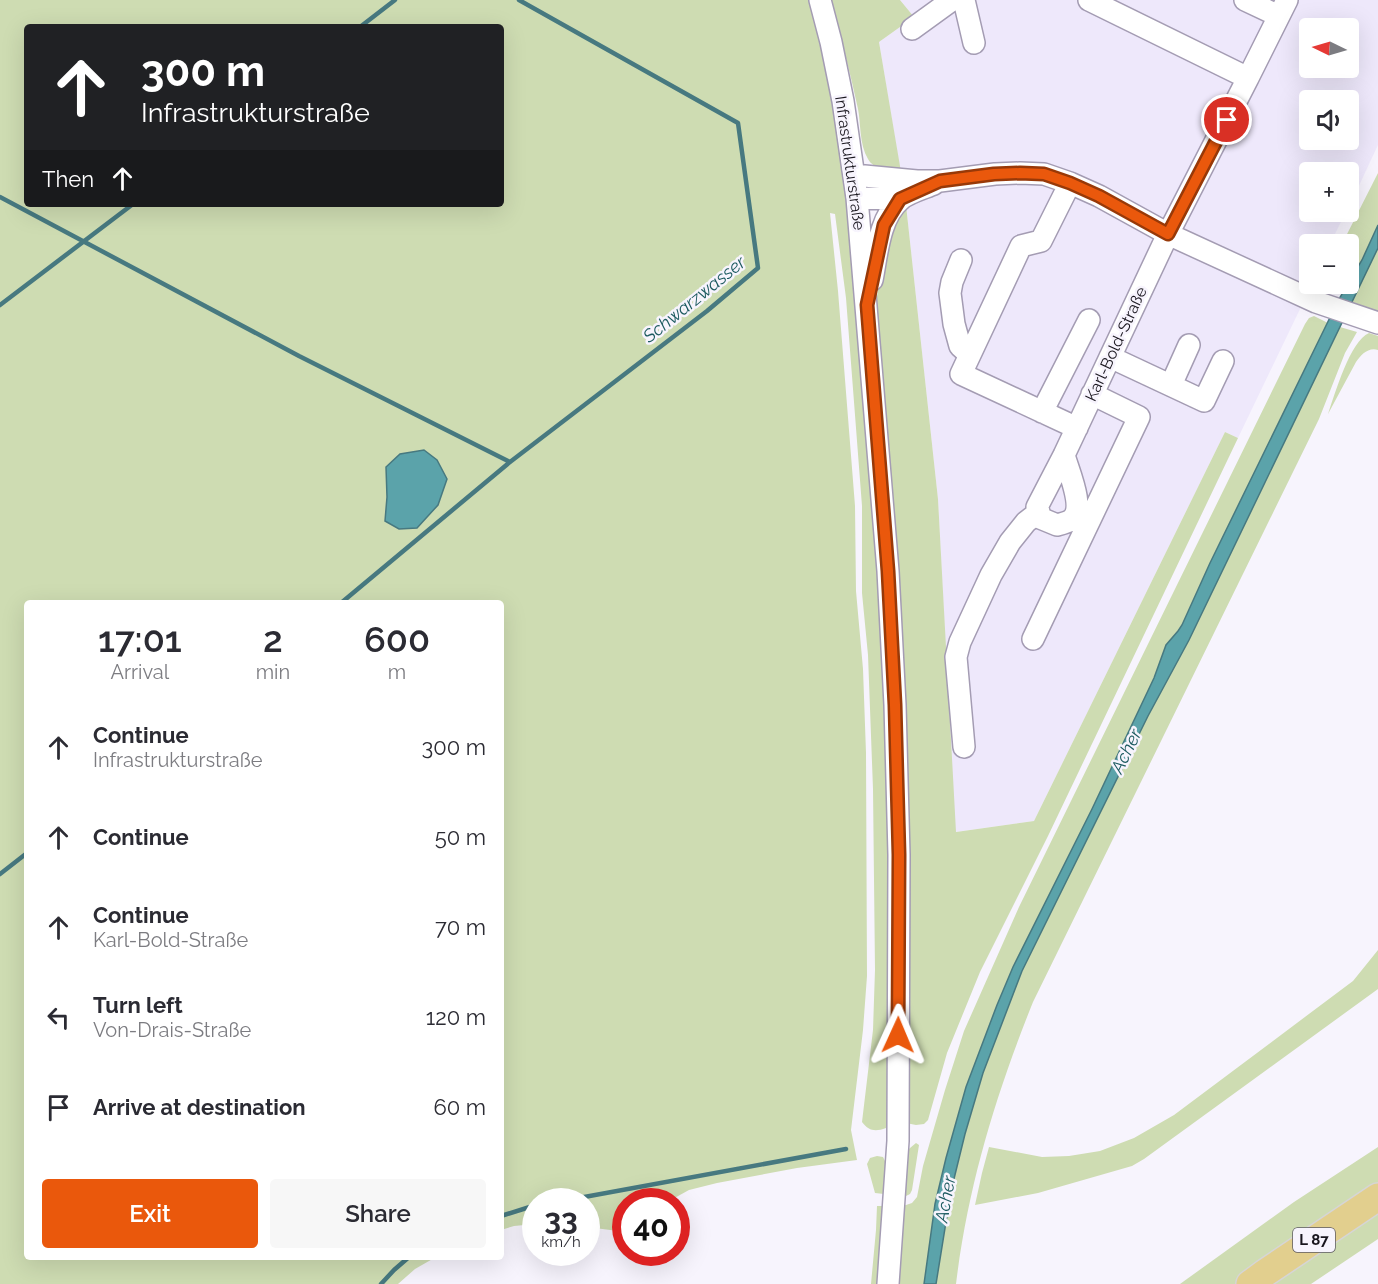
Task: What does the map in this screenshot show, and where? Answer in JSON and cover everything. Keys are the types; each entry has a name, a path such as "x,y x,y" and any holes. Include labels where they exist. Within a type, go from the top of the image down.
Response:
{"main road":[{"name":"L 87","path":"1250,1284 1378,1197"}],"street":[{"name":"Infrastrukturstraße","path":"820,0 843,101 857,198 875,400 895,705 899,855 897,1141 888,1284"},
{"path":"912,29 951,0"},
{"path":"964,0 974,43"},
{"path":"1089,0 1248,78"},
{"path":"1245,0 1283,8"},
{"name":"Karl-Bold-Straße","path":"1039,512 1038,507 1168,234 1283,8"},
{"path":"854,175 940,181 994,174 1044,174 1099,196 1168,234 1316,302 1372,321"},
{"path":"857,198 900,199 940,181"},
{"path":"1070,183 1041,241 1021,246 961,374 1077,428"},
{"path":"867,305 884,225 900,199"},
{"path":"961,260 950,293 954,324 960,346 970,355"},
{"path":"1042,412 1089,320"},
{"path":"1171,385 1190,345"},
{"path":"1110,357 1204,401 1223,361"},
{"path":"1033,639 1139,417 1092,394"},
{"path":"964,747 956,657 960,642 991,575 1010,542 1026,522 1039,512 1040,518 1057,525 1071,520 1077,513 1078,502 1064,455"}],"shaded area":[{"path":"900,0 1378,0 1378,145 1359,186 1359,162 1299,162 1299,222 1341,222 1335,234 1299,234 1299,294 1307,294 1238,438 1225,432 1034,821 955,832 938,499 906,205 879,42 914,17"}],"green space":[{"path":"0,0 811,0 824,51 846,179 873,452 890,812 889,1121 886,1128 872,1130 862,1122 873,1030 875,970 873,789 868,655 862,593 862,506 846,298 835,214 830,213 855,506 856,591 863,669 866,753 867,976 851,1130 857,1160 797,1168 690,1190 612,1188 612,1230 600,1229 600,1188 522,1188 522,1225 504,1229 504,600 24,600 24,1260 431,1260 415,1269 398,1284 0,1284"},
{"path":"830,0 900,0 914,17 879,42 901,172 882,169 874,165 865,153 855,95"},
{"path":"1378,173 1378,225 1359,265 1359,234 1347,234 1353,222 1359,222 1359,210"},
{"path":"906,205 938,499 956,832 1034,821 1225,432 1238,438 1048,836 980,972 947,1053 928,1120 924,1124 916,1125 906,1123 876,304 885,238"},
{"path":"1378,247 1378,313 1351,304 1356,294 1359,294 1359,287"},
{"path":"1314,316 1328,323 1182,625 1166,645 1154,678 1013,967 997,1005 966,1087 946,1158 935,1204 924,1284 896,1284 903,1206 912,1203 917,1197 923,1166 964,1031 1019,907 1305,324 1309,318"},
{"path":"1340,327 1357,332 1345,353 1319,419 1033,1002 1007,1071 985,1140 968,1211 956,1284 936,1284 951,1191 965,1134 983,1073 1022,971 1148,716 1189,640"},
{"path":"1369,333 1378,336 1378,350 1368,351 1358,359 1328,414 1350,357 1362,338"},
{"path":"1378,950 1378,989 1144,1159 1132,1166 1038,1193 975,1205 989,1147 1042,1157 1069,1156 1100,1151 1134,1138 1174,1115 1353,981"},
{"path":"916,1143 919,1145 912,1190 904,1197 906,1152"},
{"path":"1378,1147 1378,1186 1237,1284 1180,1284 1294,1202"},
{"path":"883,1157 886,1163 884,1194 875,1193 867,1164 870,1158"},
{"path":"877,1206 884,1206 880,1284 871,1284 876,1230"},
{"path":"1378,1206 1378,1239 1311,1284 1267,1284"}],"water":[{"path":"1378,225 1378,248 1359,287 1359,265"},
{"name":"Acher","path":"1342,294 1356,294 1189,640 1148,716 1022,971 983,1073 965,1134 951,1191 936,1284 924,1284 935,1204 946,1158 966,1087 1013,967 1092,809 1154,678 1166,645 1182,625"},
{"path":"424,450 437,460 447,479 438,505 417,528 399,529 385,521 386,467 400,454"}],"waterway":[{"path":"364,24 395,0"},
{"name":"Schwarzwasser","path":"345,600 510,462 707,311 758,268 738,123 519,0"},
{"path":"0,197 299,356 510,462"},
{"path":"0,305 129,207"},
{"name":"Schwarzwasser","path":"0,874 24,855"},
{"path":"600,1194 846,1149"},
{"path":"504,1215 522,1209"},
{"path":"381,1284 406,1260"}],"route":[{"path":"898,1035 899,855 895,705 888,571 867,305 880,236 890,213 900,199 940,181 1020,173 1044,174 1070,183 1099,196 1168,234 1227,120"}]}
